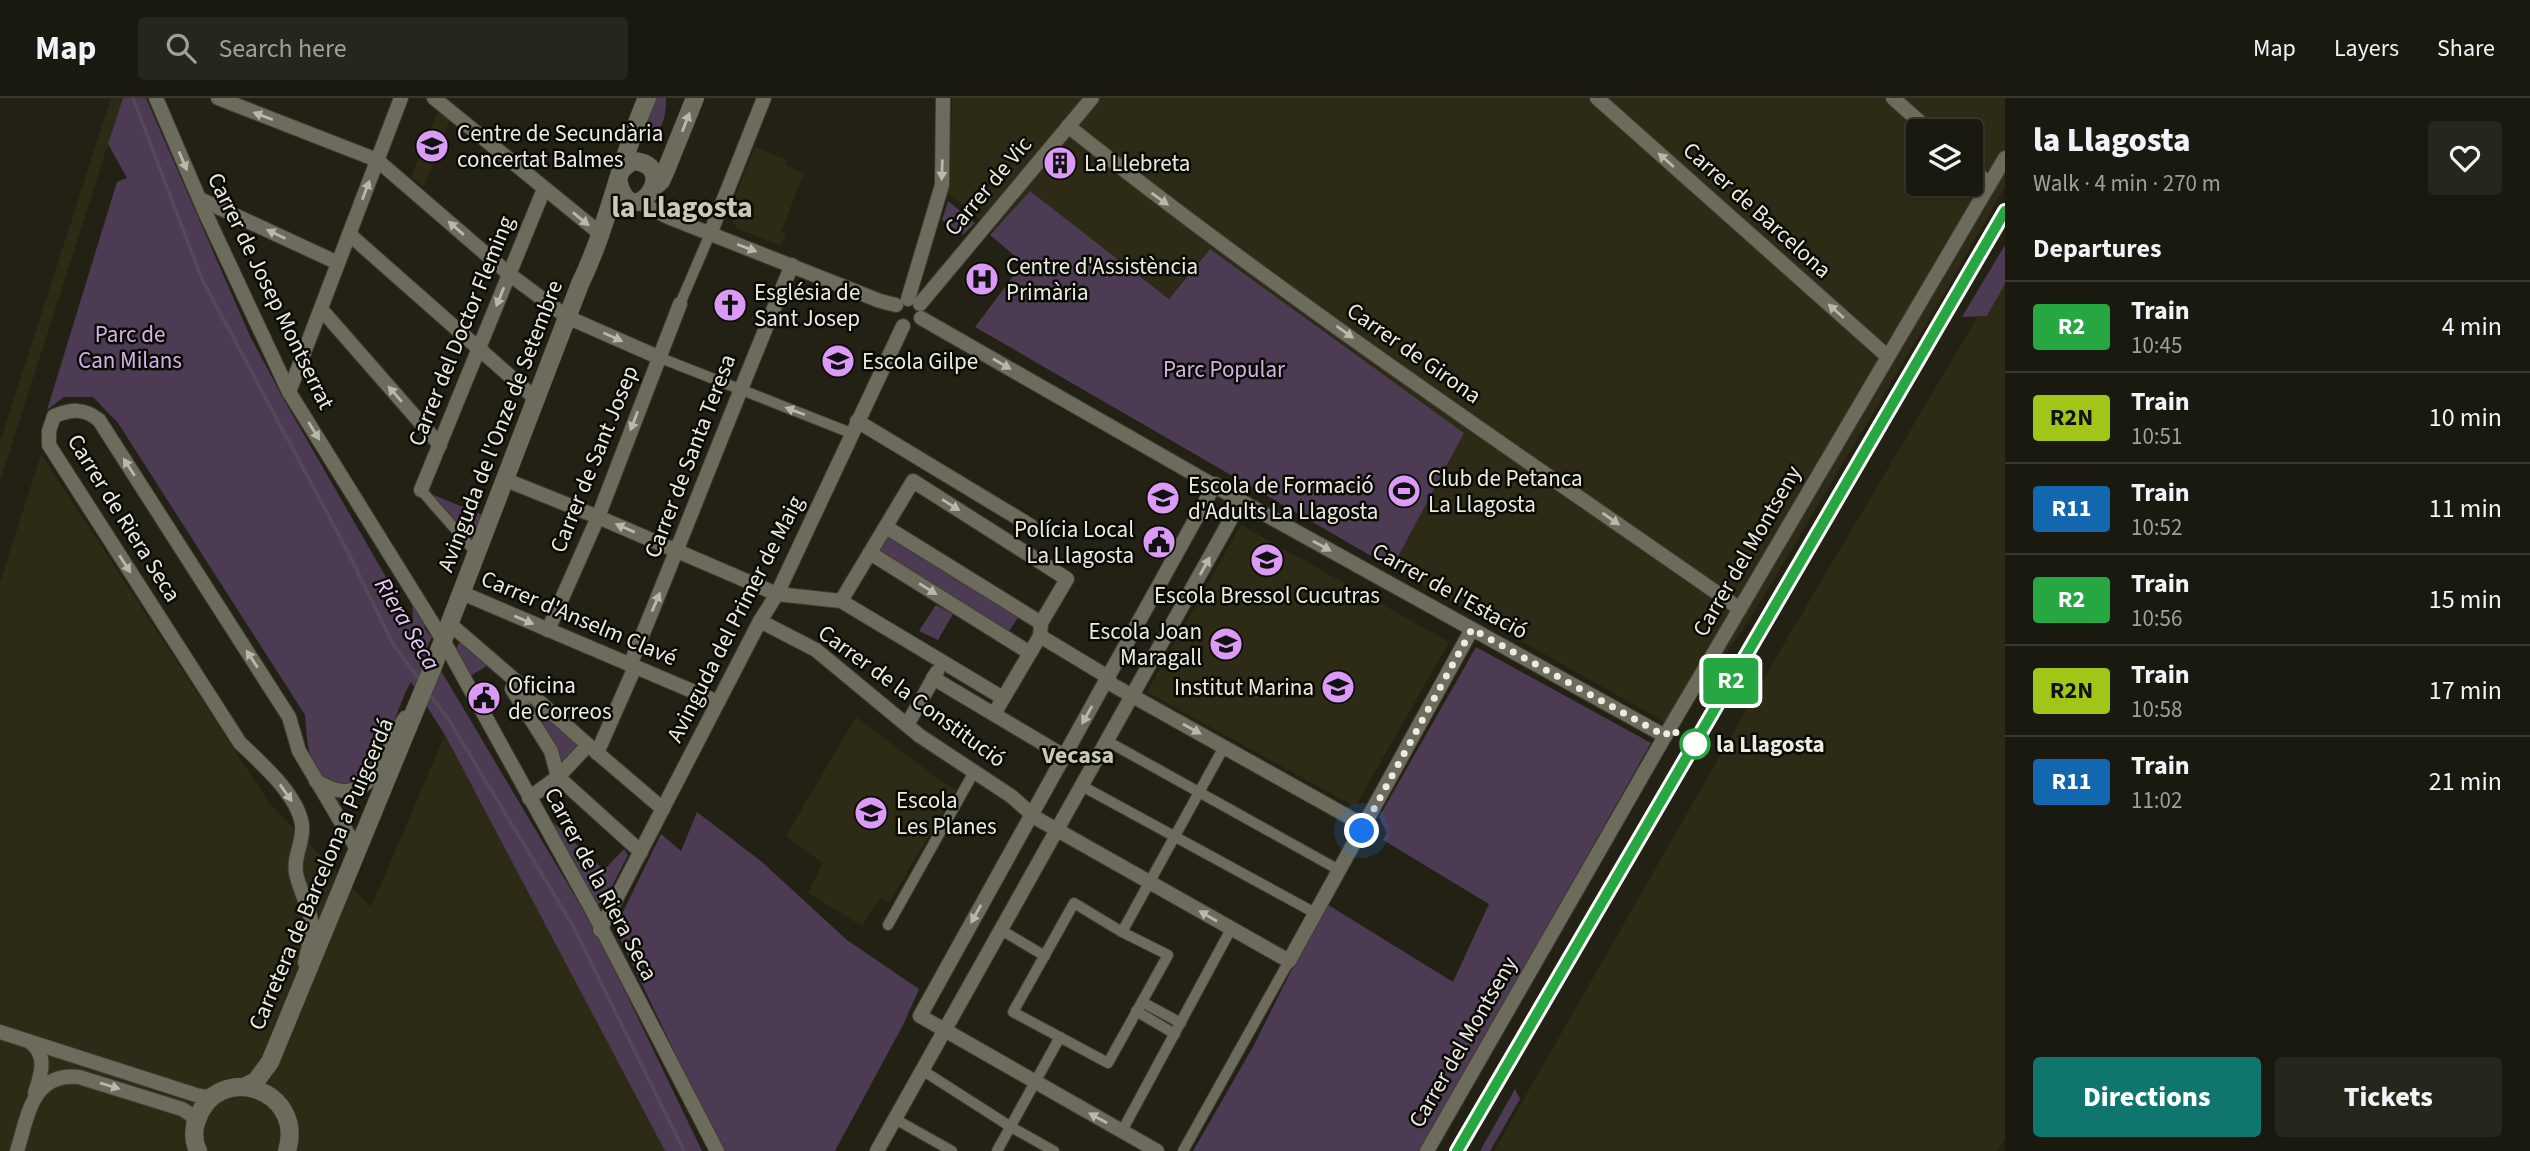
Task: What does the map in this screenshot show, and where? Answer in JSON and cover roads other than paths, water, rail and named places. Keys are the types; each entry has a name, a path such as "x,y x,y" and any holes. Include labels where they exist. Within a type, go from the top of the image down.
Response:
{"main road":[{"name":"Avinguda de l'Onze de Setembre","path":"603,232 619,175 647,98"},
{"path":"653,188 653,173 649,166 640,162 627,164 619,175 621,194 634,202 646,199 661,181 695,98"},
{"name":"Avinguda de l'Onze de Setembre","path":"418,704 567,317 603,232 610,219 634,202"},
{"name":"Carretera de Barcelona a Puigcerdá","path":"244,1087 256,1081 270,1062 418,704"},
{"name":"Carretera de Barcelona a Puigcerdá","path":"270,1062 274,1099 284,1111 289,1128 286,1151"},
{"path":"196,1143 200,1112 206,1102 219,1093 234,1087 244,1087 253,1088 274,1099"}],"street":[{"name":"Carrer de Josep Montserrat","path":"156,98 289,392 447,632"},
{"path":"218,98 377,160 509,274 567,317 739,389 854,427 1031,526"},
{"path":"289,392 401,98"},
{"path":"434,98 544,189 603,232"},
{"path":"680,304 764,98"},
{"name":"Carrer de Vic","path":"911,306 1092,98"},
{"name":"Carrer de Barcelona","path":"1597,98 1887,356"},
{"path":"1892,98 1916,119"},
{"path":"911,306 895,317 903,326 914,326 911,306 942,185 940,99"},
{"name":"Carrer de Girona","path":"1068,126 1153,194 1396,369 1740,609"},
{"name":"Carrer del Montseny","path":"1427,1151 1665,736 2005,158"},
{"path":"1983,179 1989,184"},
{"name":"Carrer del Doctor Fleming","path":"421,490 544,189"},
{"path":"200,199 338,263"},
{"name":"Carrer de l'Estació","path":"634,202 880,301 911,306 1241,501 1665,736"},
{"path":"349,234 536,399"},
{"name":"Carrer de Santa Teresa","path":"529,799 592,749 632,666 739,389 792,265"},
{"name":"Carrer de Sant Josep","path":"548,630 598,517 680,304"},
{"path":"321,309 440,445"},
{"name":"Avinguda del Primer de Maig","path":"600,930 760,621 778,594 903,326"},
{"name":"Carrer de Riera Seca","path":"302,982 312,923 296,873 296,857 302,839 302,824 297,808 267,768 240,743 49,445 49,431 54,416 69,410 89,411 99,420 289,717 299,751 357,849"},
{"path":"506,480 778,594 841,601 1003,698"},
{"path":"841,601 913,481 1067,579 1030,653 994,714"},
{"path":"1157,1151 920,1016 1215,484"},
{"path":"421,490 477,554"},
{"path":"877,1151 1241,501"},
{"path":"989,529 1002,509"},
{"path":"886,527 1040,629 1108,677 1111,684 1365,826"},
{"path":"870,553 1030,653"},
{"name":"Carrer d'Anselm Clavé","path":"462,593 718,702"},
{"name":"Carrer de la Constitució","path":"760,621 816,650 907,725 1012,796 1032,814 1289,961"},
{"path":"1183,1151 1472,629"},
{"path":"447,632 516,681 663,809"},
{"name":"Carrer de la Riera Seca","path":"447,632 529,799 591,908 600,930 717,1151"},
{"path":"907,725 943,661"},
{"path":"933,678 1064,756"},
{"path":"516,681 512,688 551,751 558,777 641,852"},
{"path":"316,781 337,790 351,790 363,785 377,774 399,727 418,704"},
{"path":"1107,741 1339,870"},
{"path":"1122,932 1224,747"},
{"path":"888,925 974,772"},
{"path":"1082,786 1315,914"},
{"path":"1074,904 1168,955 1108,1063 1013,1012 1045,956 1074,904"},
{"path":"1122,1131 1231,929"},
{"path":"1001,930 1045,956"},
{"path":"1139,1006 1181,1023"},
{"path":"1139,1006 1175,1034"},
{"path":"0,1032 196,1095 206,1097 219,1093"},
{"path":"997,1151 1060,1037"},
{"path":"17,1151 43,1068 36,1046 27,1041"},
{"path":"69,1054 63,1058 61,1064 79,1077"},
{"path":"922,1070 1054,1151"},
{"path":"32,1105 36,1094 50,1081 68,1076 79,1077 187,1111 193,1116 196,1143"},
{"path":"895,1119 952,1151"}],"waterway":[{"name":"Riera Seca","path":"133,98 202,279 349,554 393,644 421,682"},
{"name":"Riera Seca","path":"429,694 449,720 572,924 684,1151"}],"railway":[{"path":"1457,1151 2005,211"}],"train":[{"name":"R2","path":"1457,1151 2005,211"}],"place":[{"name":"Centre de Secundària concertat Balmes","path":"432,146"},
{"name":"La Llebreta","path":"1060,163"},
{"name":"Centre d'Assistència Primària","path":"982,279"},
{"name":"Església de Sant Josep","path":"730,305"},
{"name":"Escola Gilpe","path":"838,361"},
{"name":"Club de Petanca La Llagosta","path":"1404,491"},
{"name":"Escola de Formació d'Adults La Llagosta","path":"1163,498"},
{"name":"Polícia Local La Llagosta","path":"1159,542"},
{"name":"Escola Bressol Cucutras","path":"1267,560"},
{"name":"Escola Joan Maragall","path":"1226,644"},
{"name":"Institut Marina","path":"1338,687"},
{"name":"Oficina de Correos","path":"484,698"},
{"name":"la Llagosta","path":"1695,744"},
{"name":"Escola Les Planes","path":"871,813"}],"district":[{"name":"la Llagosta","path":"682,207"},
{"name":"Vecasa","path":"1078,755"}],"park label":[{"name":"Parc de Can Milans","path":"130,347"},
{"name":"Parc Popular","path":"1224,369"}]}
